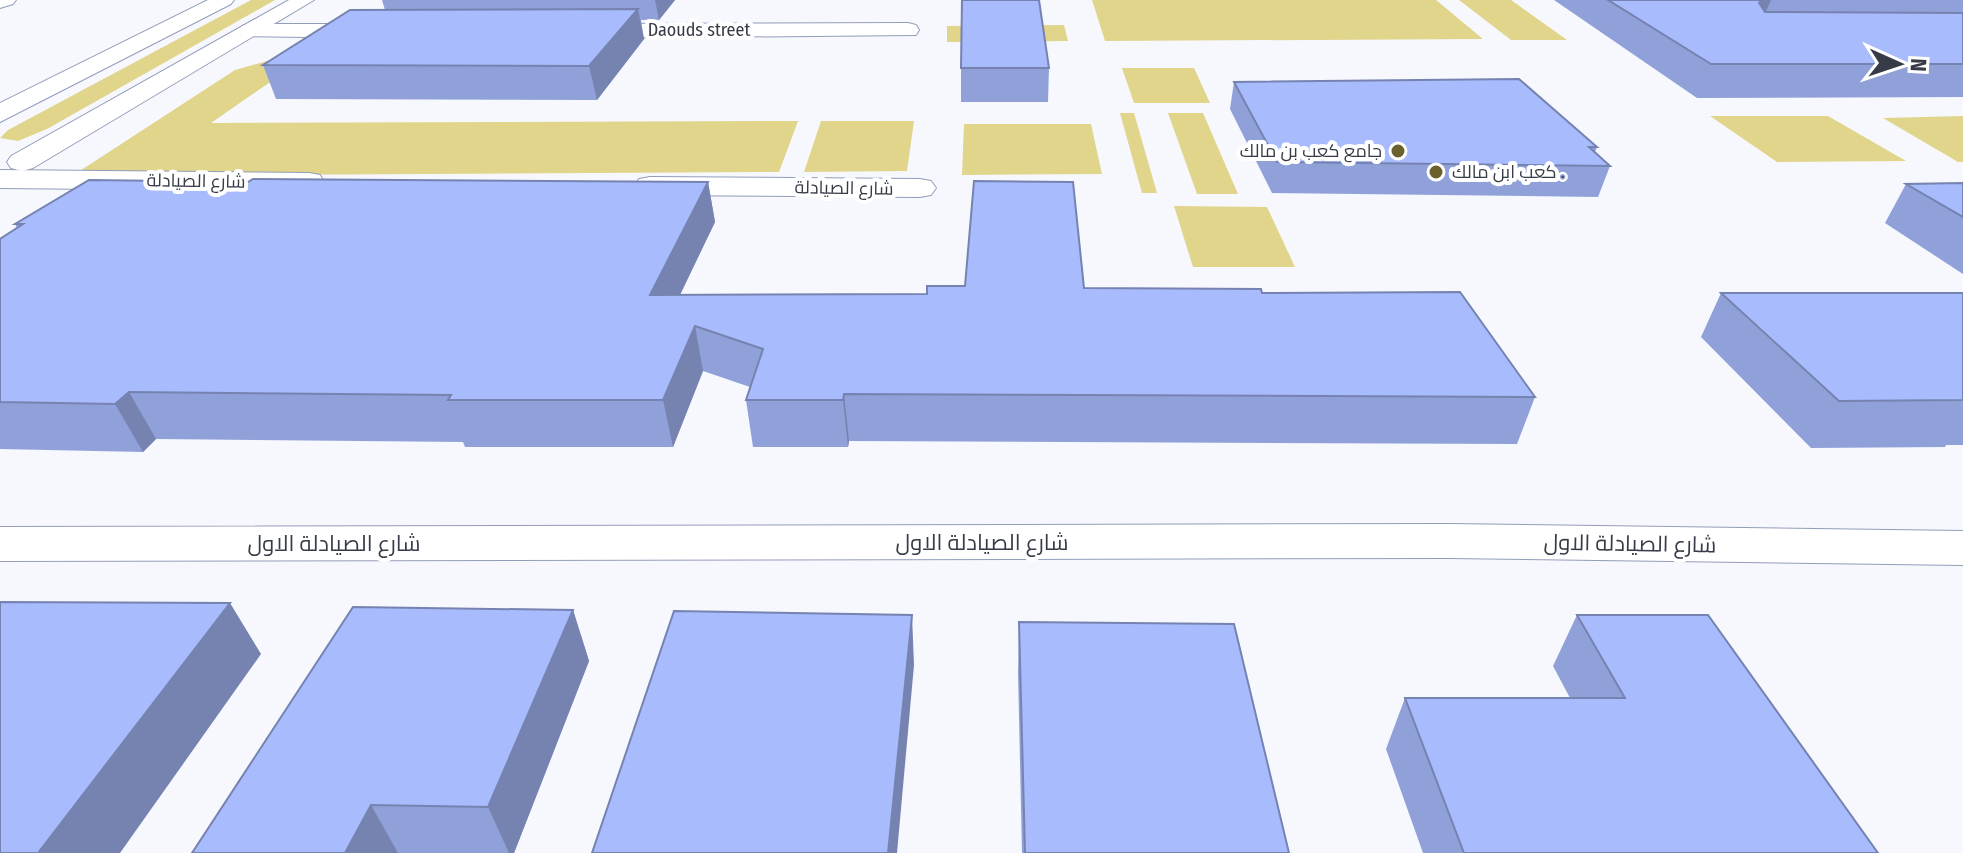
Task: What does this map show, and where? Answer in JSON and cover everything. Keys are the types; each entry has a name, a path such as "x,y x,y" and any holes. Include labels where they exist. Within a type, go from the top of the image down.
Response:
{"street":[{"path":"0,2 6,0"},
{"path":"0,114 224,0"},
{"name":"شارع الصيادلة","path":"6,167 304,0"},
{"name":"Daouds street","path":"564,31 908,30"},
{"path":"250,31 407,31"},
{"name":"شارع الصيادلة","path":"6,167 333,182"},
{"name":"شارع الصيادلة","path":"618,185 920,188"},
{"name":"شارع الصيادلة الاول","path":"0,544 1449,541 1963,548"}],"shaded area":[{"path":"251,0 275,0 47,129 18,141 0,138 8,130"},
{"path":"1092,0 1436,0 1483,39 1105,41"},
{"path":"1459,0 1511,0 1567,40 1511,40"},
{"path":"1064,25 1068,41 947,42 947,26"},
{"path":"309,55 211,123 798,121 779,172 72,176 235,70 267,61"},
{"path":"1122,68 1194,68 1210,103 1134,103"},
{"path":"1120,113 1134,113 1157,193 1142,193"},
{"path":"1168,113 1203,113 1238,194 1197,194"},
{"path":"1710,116 1828,116 1906,161 1777,162"},
{"path":"1963,116 1963,162 1958,162 1883,118"},
{"path":"821,121 914,121 907,171 804,172"},
{"path":"964,124 1091,124 1102,174 962,175"},
{"path":"1174,206 1267,207 1295,267 1193,267"}],"building":[{"path":"962,0 1039,0 1049,68 961,68"},
{"path":"1608,0 1762,0 1759,3 1765,12 1963,13 1963,64 1711,64"},
{"path":"638,9 589,66 263,65 350,10"},
{"path":"1519,79 1597,147 1589,147 1610,166 1277,162 1234,82"},
{"path":"253,179 708,182 650,295 927,294 927,286 965,286 974,181 1073,182 1084,288 1261,289 1262,293 1460,292 1535,397 844,394 843,400 746,400 763,349 695,326 663,400 448,400 451,395 129,392 115,404 0,402 0,239 23,224 15,224 89,180 248,182"},
{"path":"1963,183 1963,217 1906,184"},
{"path":"1721,293 1963,293 1963,400 1839,401"},
{"path":"0,602 230,603 38,853 0,853"},
{"path":"353,607 573,610 488,807 371,805 345,853 192,853"},
{"path":"674,611 912,615 888,853 592,853"},
{"path":"1577,615 1708,615 1878,853 1464,853 1405,698 1625,698"},
{"path":"1019,622 1234,624 1289,853 1025,853"}],"place":[{"name":"جامع كعب بن مالك","path":"1398,151"},
{"name":"كعب ابن مالك .","path":"1436,172"}]}
